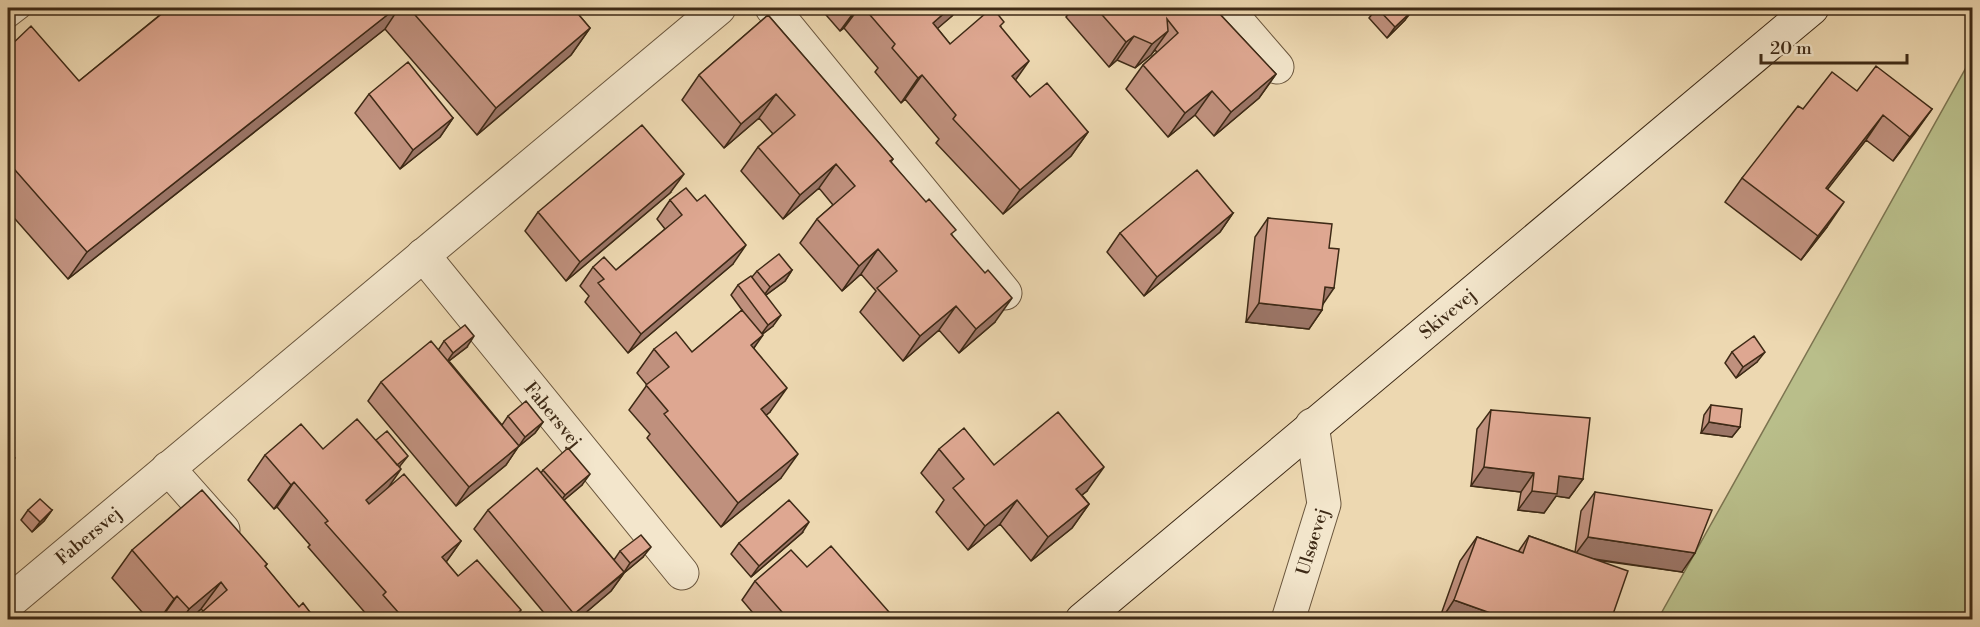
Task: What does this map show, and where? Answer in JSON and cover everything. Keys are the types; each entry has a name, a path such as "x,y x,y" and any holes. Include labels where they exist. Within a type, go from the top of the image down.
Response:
{"street":[{"name":"Fabersvej","path":"8,603 719,8"},
{"path":"772,8 1005,293"},
{"path":"1226,8 1277,67"},
{"name":"Skivevej","path":"1082,620 1812,8"},
{"name":"Fabersvej","path":"423,255 682,573"},
{"name":"Ulsøevej","path":"1288,620 1324,504 1312,425"},
{"path":"168,468 239,548"}],"lane":[{"path":"8,18 21,8"}],"green space":[{"path":"1972,57 1972,619 1658,619"}],"building":[{"path":"169,8 396,8 87,252 8,162 8,48 31,26 79,81"},
{"path":"409,8 573,8 590,28 496,108"},
{"path":"864,8 950,8 933,23 950,44 986,13 996,12 1004,22 1000,26 1029,61 1012,76 1030,97 1047,83 1088,132 1020,190 953,119 956,115 922,75 918,78 892,48 895,44"},
{"path":"1096,8 1220,8 1217,11 1276,74 1231,112 1212,91 1185,113 1143,65 1178,33 1167,19 1168,31 1152,44 1134,36 1126,42"},
{"path":"1377,8 1410,8 1413,10 1395,27"},
{"path":"768,15 893,159 890,161 926,202 929,199 956,230 951,234 985,273 988,270 1012,298 976,329 956,306 920,336 877,288 897,271 878,249 859,266 817,219 855,186 836,164 800,195 758,147 795,115 776,94 741,124 699,75"},
{"path":"408,62 453,118 413,150 369,94"},
{"path":"1876,66 1932,109 1910,137 1883,115 1826,188 1844,202 1818,236 1742,178 1798,106 1803,109 1832,72 1857,91"},
{"path":"642,125 684,174 580,262 538,212"},
{"path":"1197,170 1233,213 1157,277 1120,233"},
{"path":"686,188 697,201 705,195 746,245 641,334 598,283 604,279 593,267 604,257 616,270 682,215 670,200"},
{"path":"1268,218 1332,224 1329,248 1339,249 1334,288 1325,287 1322,310 1259,303"},
{"path":"779,254 792,270 770,287 757,271"},
{"path":"751,276 781,315 768,325 738,285"},
{"path":"742,310 763,335 751,345 787,388 761,409 798,454 738,503 664,414 668,411 646,385 669,367 654,349 676,332 692,352"},
{"path":"465,325 474,336 453,353 444,341"},
{"path":"1754,336 1765,352 1743,367 1732,352"},
{"path":"431,341 519,446 469,487 381,382"},
{"path":"526,401 543,422 525,437 508,416"},
{"path":"1711,405 1742,409 1740,427 1709,422"},
{"path":"1491,410 1590,418 1583,479 1559,476 1557,494 1532,491 1534,473 1484,467"},
{"path":"1058,412 1104,467 1076,489 1089,504 1048,537 1017,500 985,526 953,488 964,479 939,449 964,428 994,465"},
{"path":"357,419 401,469 366,500 369,504 404,474 461,541 442,557 458,576 477,560 521,610 510,620 405,620 383,595 386,592 325,523 328,521 294,482 291,485 265,455 301,424 323,449"},
{"path":"387,431 408,456 397,465 376,440"},
{"path":"568,448 590,474 565,495 543,470"},
{"path":"8,450 15,458 8,464"},
{"path":"537,468 624,572 574,614 488,510"},
{"path":"202,490 267,564 265,566 299,607 303,603 316,620 193,620 227,590 221,582 189,609 177,596 174,599 132,550"},
{"path":"1595,492 1712,510 1695,553 1588,537"},
{"path":"40,499 52,510 40,522 28,510"},
{"path":"789,500 809,522 759,566 739,543"},
{"path":"641,535 651,547 630,563 620,551"},
{"path":"1529,536 1628,571 1611,620 1510,620 1454,600 1477,537 1523,553"},
{"path":"831,546 896,620 789,620 755,581 791,550 807,567"}]}
